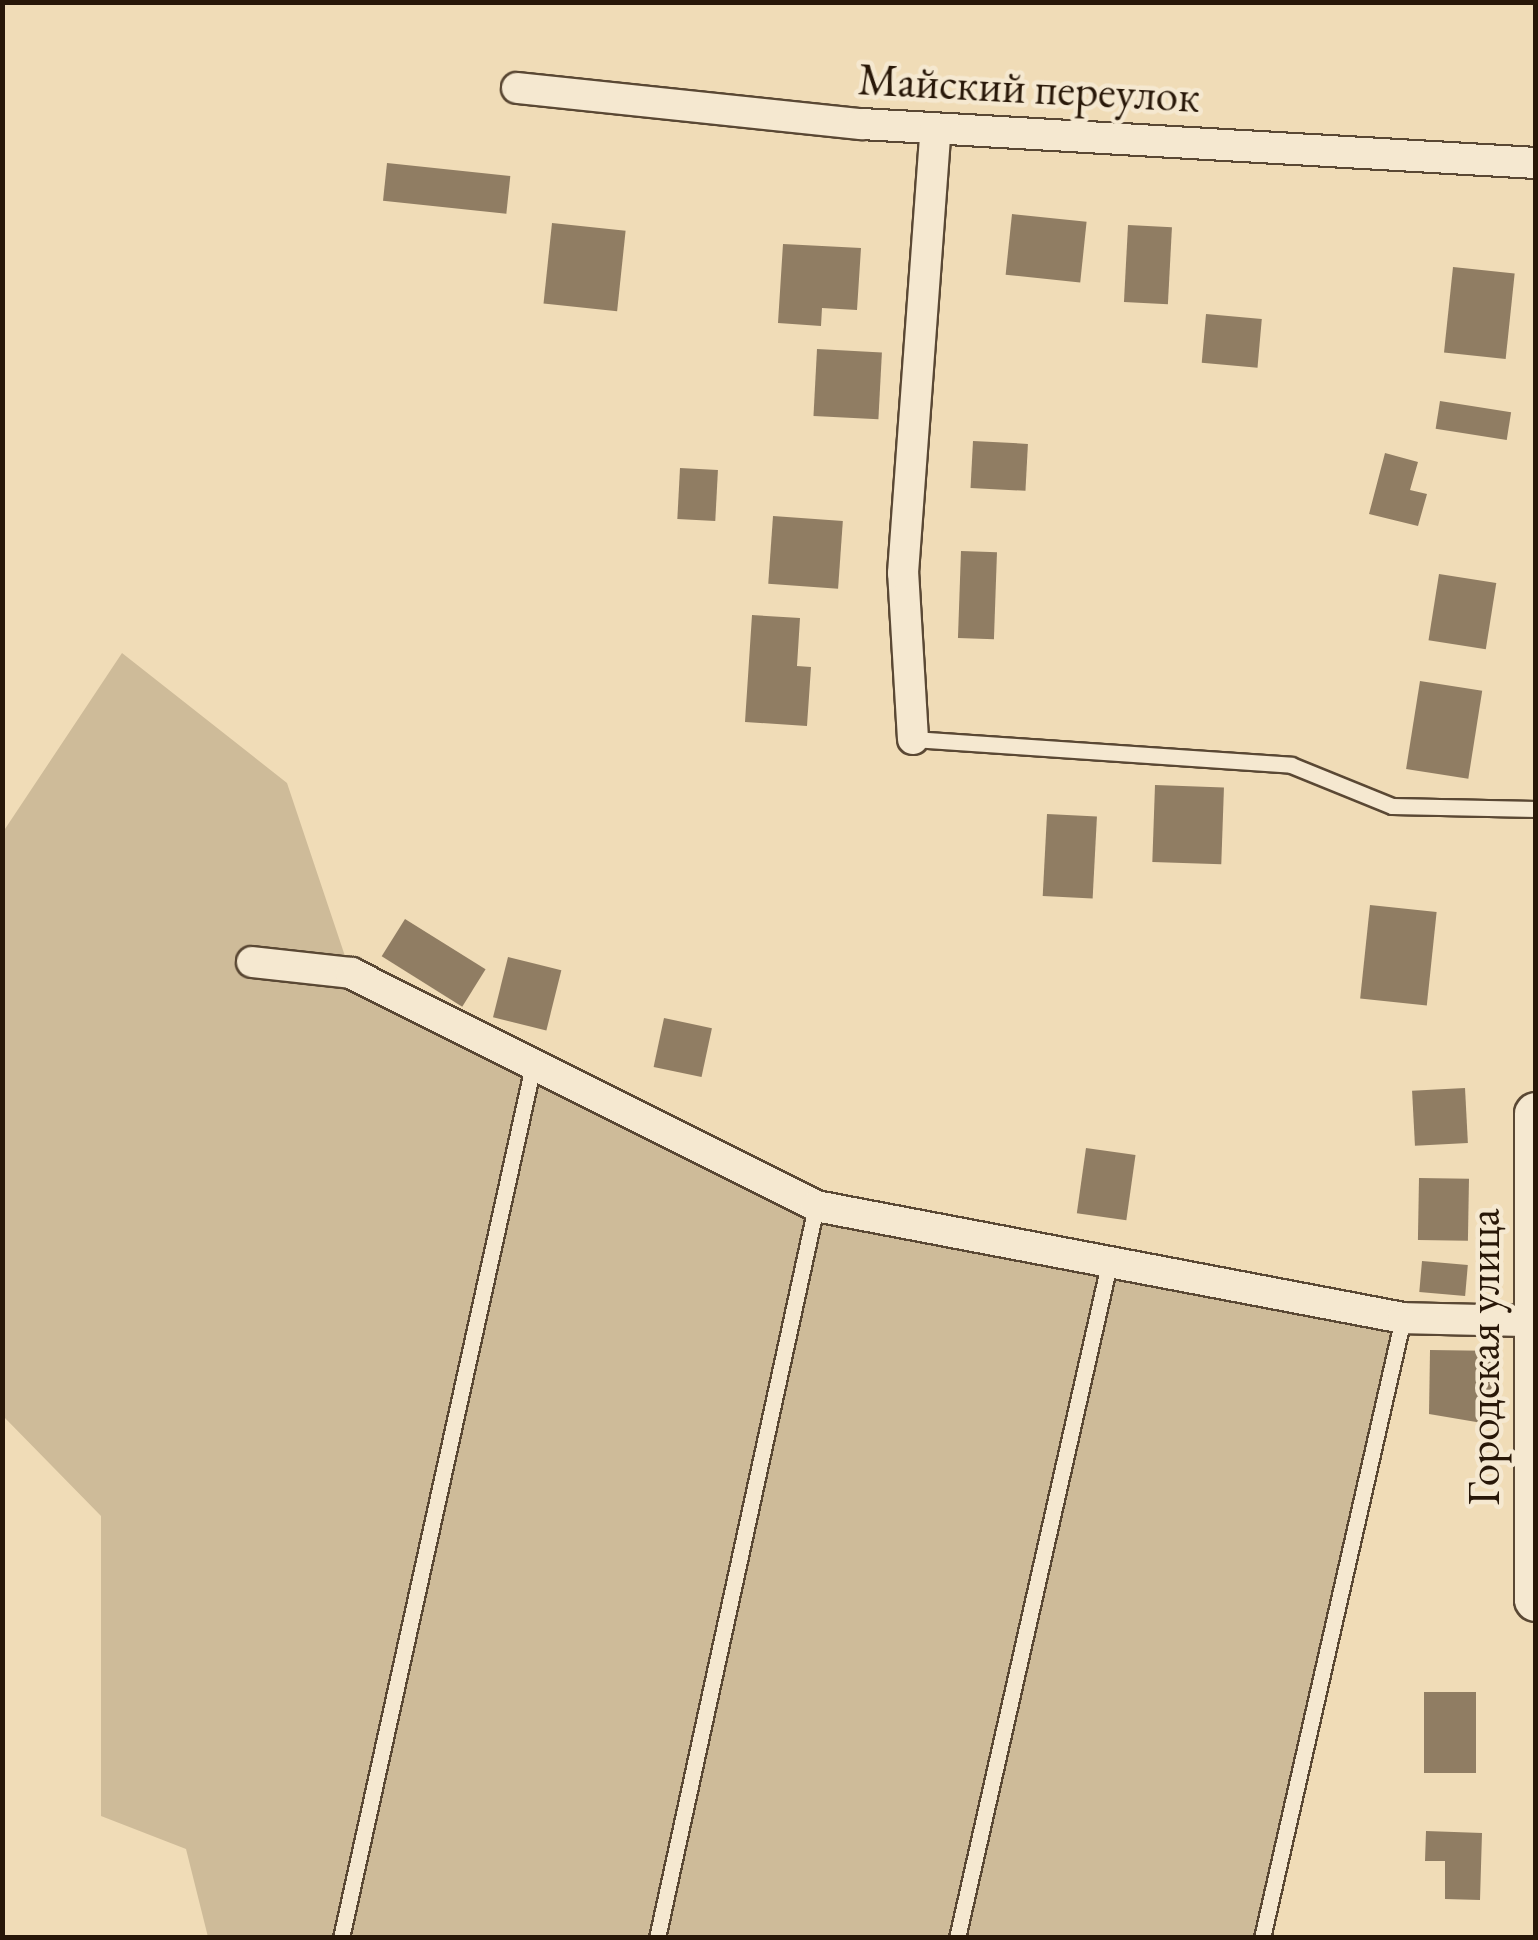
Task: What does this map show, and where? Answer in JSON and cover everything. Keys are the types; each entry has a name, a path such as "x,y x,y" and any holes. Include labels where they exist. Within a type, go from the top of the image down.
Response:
{"street":[{"name":"Майский переулок","path":"517,88 936,128 1536,163"},
{"path":"914,738 903,574 936,128"},
{"path":"252,962 350,974 534,1061 816,1206 1403,1318 1530,1321"},
{"name":"Городская улица","path":"1536,1114 1530,1321 1536,1600"}],"lane":[{"path":"914,738 1291,765 1392,806 1536,810"},
{"path":"342,1938 534,1061"},
{"path":"657,1938 816,1206"},
{"path":"957,1938 1109,1264"},
{"path":"1262,1938 1403,1318"}],"shaded area":[{"path":"122,653 287,783 351,974 772,1187 1403,1318 1262,1937 208,1937 186,1849 101,1816 101,1516 3,1416 3,832"}],"building":[{"path":"387,163 510,176 506,214 383,201"},
{"path":"1012,214 1087,222 1080,283 1006,275"},
{"path":"552,223 626,231 617,311 544,304"},
{"path":"1128,225 1172,227 1168,304 1124,302"},
{"path":"783,244 861,248 857,310 822,308 821,326 778,323"},
{"path":"1453,267 1515,273 1506,359 1444,353"},
{"path":"1206,314 1262,319 1258,368 1202,363"},
{"path":"817,349 882,352 878,419 813,416"},
{"path":"1440,401 1511,412 1507,440 1436,429"},
{"path":"973,441 1028,444 1025,491 971,488"},
{"path":"1385,453 1418,462 1410,490 1427,494 1418,526 1369,514"},
{"path":"680,468 718,470 715,521 677,519"},
{"path":"773,516 843,521 838,589 768,584"},
{"path":"961,551 997,552 994,639 958,638"},
{"path":"1439,574 1496,583 1486,649 1429,640"},
{"path":"752,615 800,618 797,666 811,667 807,726 745,722"},
{"path":"1420,681 1482,691 1468,779 1406,769"},
{"path":"1155,785 1224,787 1221,864 1152,862"},
{"path":"1047,814 1097,817 1093,899 1043,896"},
{"path":"1370,905 1437,912 1427,1005 1360,998"},
{"path":"405,919 486,969 462,1007 382,956"},
{"path":"508,957 561,970 546,1030 493,1017"},
{"path":"664,1018 712,1028 702,1077 654,1067"},
{"path":"1465,1088 1468,1143 1415,1146 1412,1091"},
{"path":"1086,1148 1136,1155 1126,1220 1077,1213"},
{"path":"1419,1178 1469,1179 1468,1241 1418,1240"},
{"path":"1422,1261 1468,1265 1465,1296 1419,1292"},
{"path":"1430,1350 1501,1351 1500,1426 1429,1414"},
{"path":"1424,1692 1476,1692 1476,1773 1424,1773"},
{"path":"1426,1831 1482,1833 1480,1900 1445,1899 1445,1861 1425,1861"}]}
